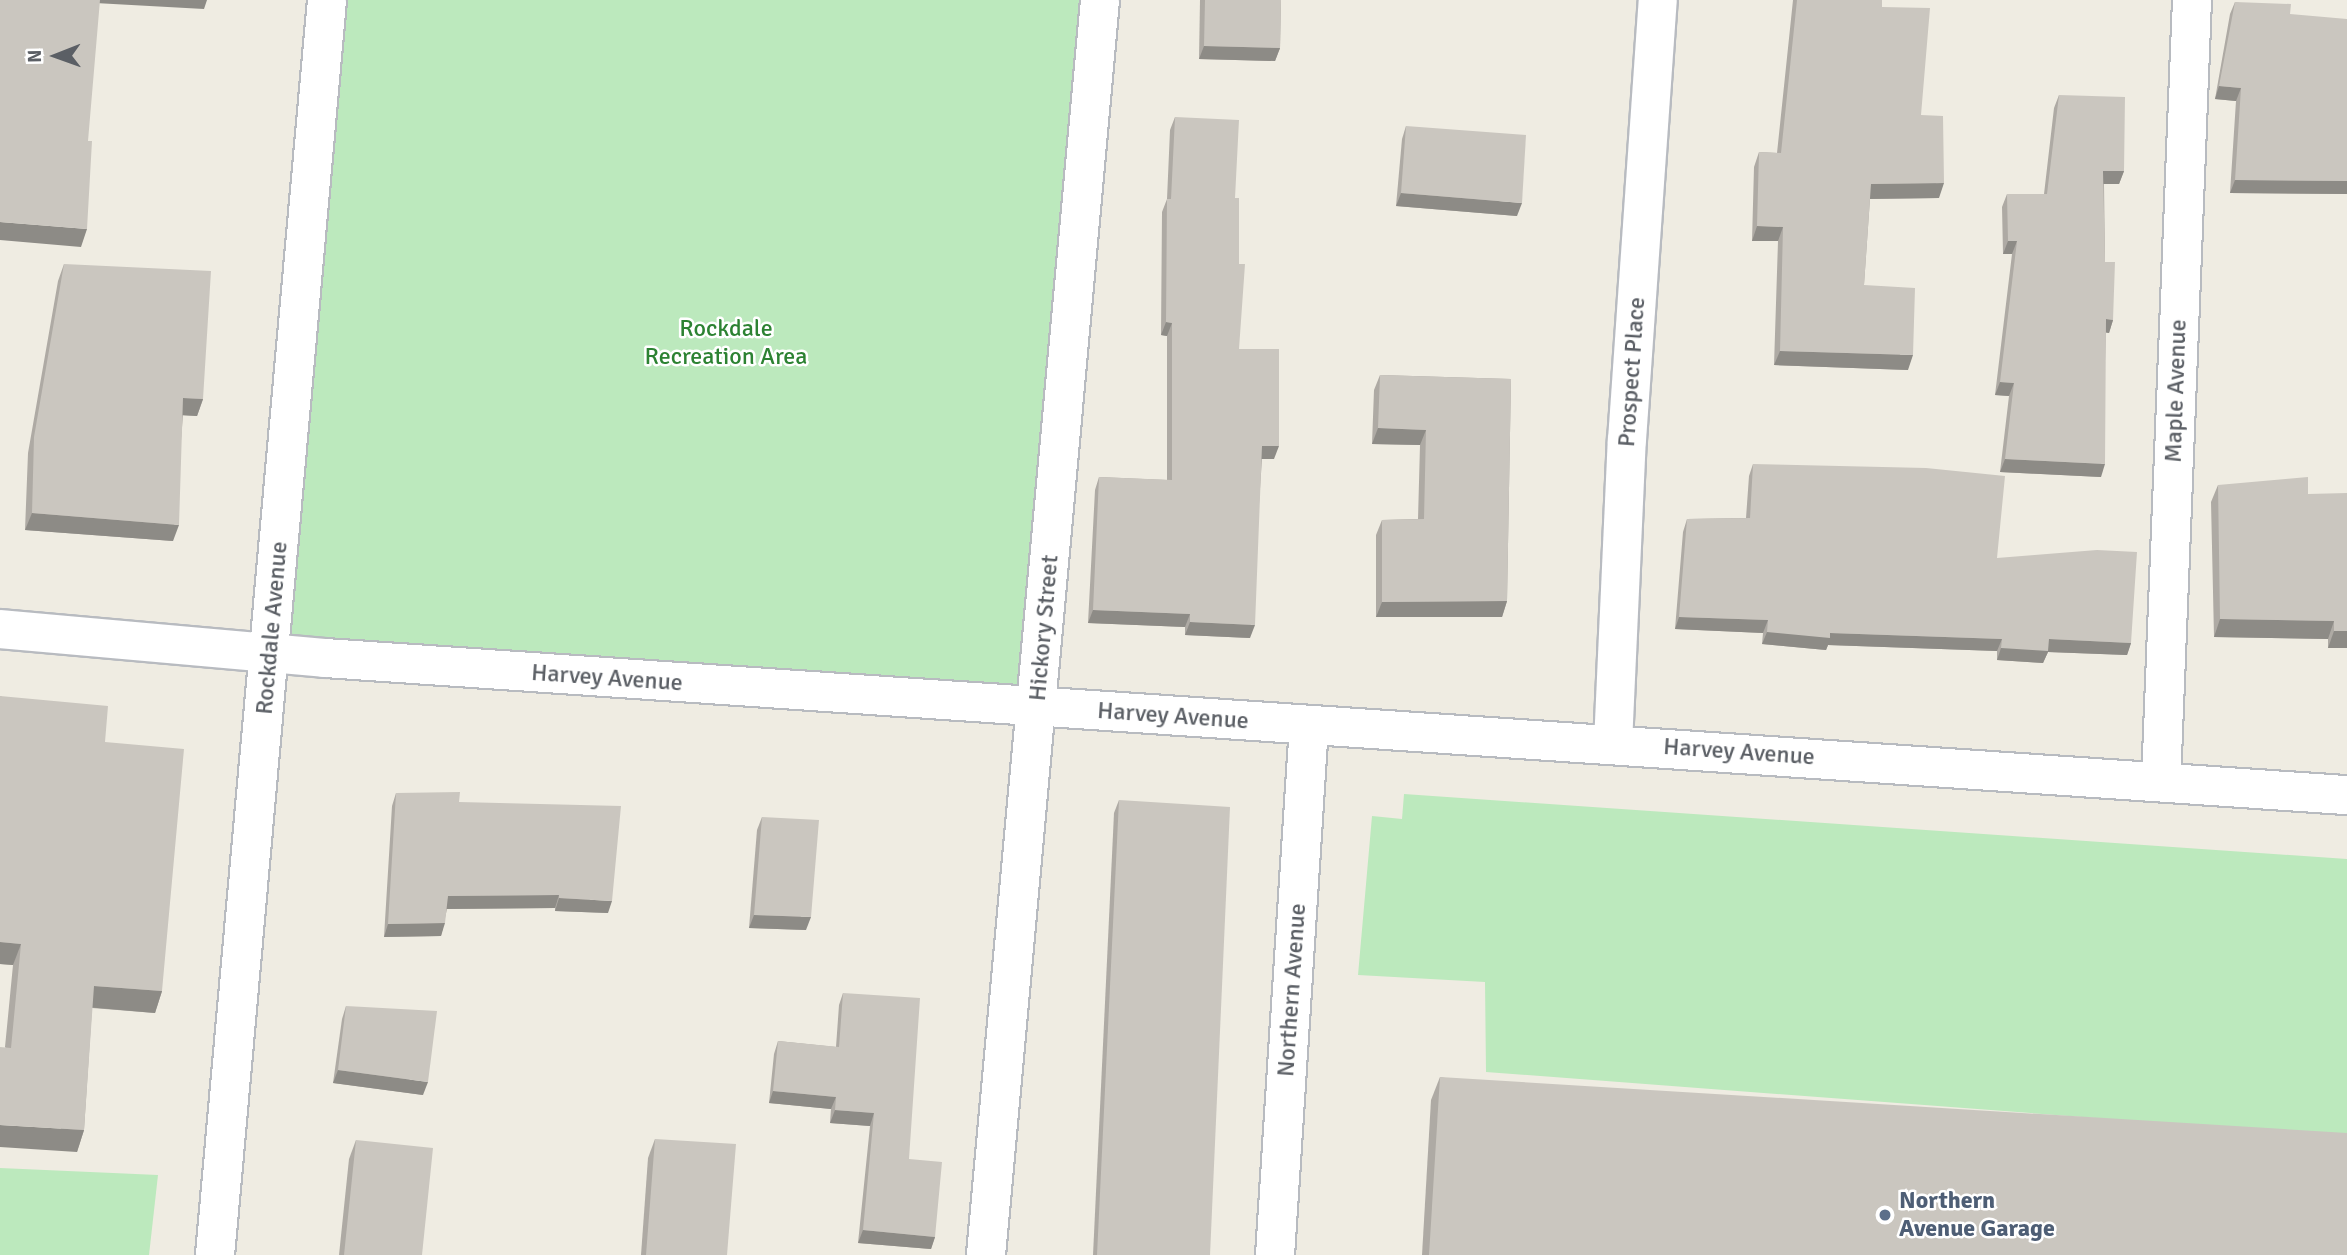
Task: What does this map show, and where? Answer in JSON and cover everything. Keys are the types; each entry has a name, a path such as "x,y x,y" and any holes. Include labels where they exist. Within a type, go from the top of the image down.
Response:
{"street":[{"name":"Rockdale Avenue","path":"215,1255 327,0"},
{"name":"Hickory Street","path":"986,1255 1100,0"},
{"name":"Prospect Place","path":"1613,744 1628,440 1658,0"},
{"name":"Maple Avenue","path":"2161,782 2192,0"},
{"name":"Harvey Avenue","path":"0,629 270,654 2347,795"},
{"name":"Northern Avenue","path":"1275,1255 1309,725"}],"green space":[{"name":"Rockdale Recreation Area","path":"327,0 1100,0 1036,708 270,654"},
{"path":"1404,794 2347,859 2347,1137 1486,1072 1485,982 1358,975 1372,816 1402,819"},
{"path":"0,1168 158,1175 149,1255 0,1255"}],"building":[{"path":"0,0 100,0 88,141 92,141 87,229 0,222"},
{"path":"1205,0 1281,0 1280,48 1204,46"},
{"path":"1797,0 1882,0 1882,7 1930,8 1921,115 1943,116 1944,183 1871,184 1864,285 1915,288 1913,355 1780,351 1783,227 1757,226 1759,152 1781,153"},
{"path":"2235,2 2291,4 2290,14 2347,19 2347,181 2235,180 2241,88 2219,86"},
{"path":"2059,95 2125,97 2124,171 2103,171 2105,262 2115,262 2113,320 2106,319 2105,464 2005,459 2014,383 2000,382 2017,241 2008,241 2007,194 2047,194"},
{"path":"1175,117 1239,120 1235,198 1239,198 1239,264 1245,264 1239,349 1279,349 1279,446 1262,446 1255,625 1190,622 1190,614 1093,610 1099,477 1172,480 1172,323 1166,322 1167,199 1171,199"},
{"path":"1406,126 1526,135 1522,203 1401,193"},
{"path":"64,264 211,271 203,399 183,398 179,525 32,513 34,437"},
{"path":"1380,375 1511,379 1507,601 1382,602 1382,520 1424,519 1426,430 1378,428"},
{"path":"1753,464 1926,468 2005,476 1997,558 2097,550 2137,552 2131,643 2049,639 2048,651 2001,648 2002,639 1830,633 1830,638 1767,632 1768,620 1679,617 1687,519 1750,518"},
{"path":"2308,477 2308,494 2347,493 2347,631 2334,631 2334,621 2220,619 2218,485"},
{"path":"0,696 108,706 105,742 184,749 162,991 94,986 84,1130 0,1125 0,1047 11,1048 21,944 0,942"},
{"path":"460,792 459,802 621,806 612,901 559,898 559,895 448,896 445,923 388,924 396,793"},
{"path":"1119,800 1230,807 1210,1255 1097,1255"},
{"path":"762,817 819,820 811,917 754,915"},
{"path":"843,993 920,998 909,1159 942,1162 935,1237 863,1230 874,1113 835,1110 836,1097 773,1091 778,1041 839,1047"},
{"path":"346,1006 437,1011 428,1082 338,1070"},
{"name":"Northern Avenue Garage","path":"1440,1077 2347,1133 2347,1255 1429,1255"},
{"path":"655,1139 736,1144 727,1255 646,1255"},
{"path":"356,1140 433,1148 422,1255 344,1255"}],"place":[{"name":"Northern Avenue Garage","path":"1885,1215"}]}
